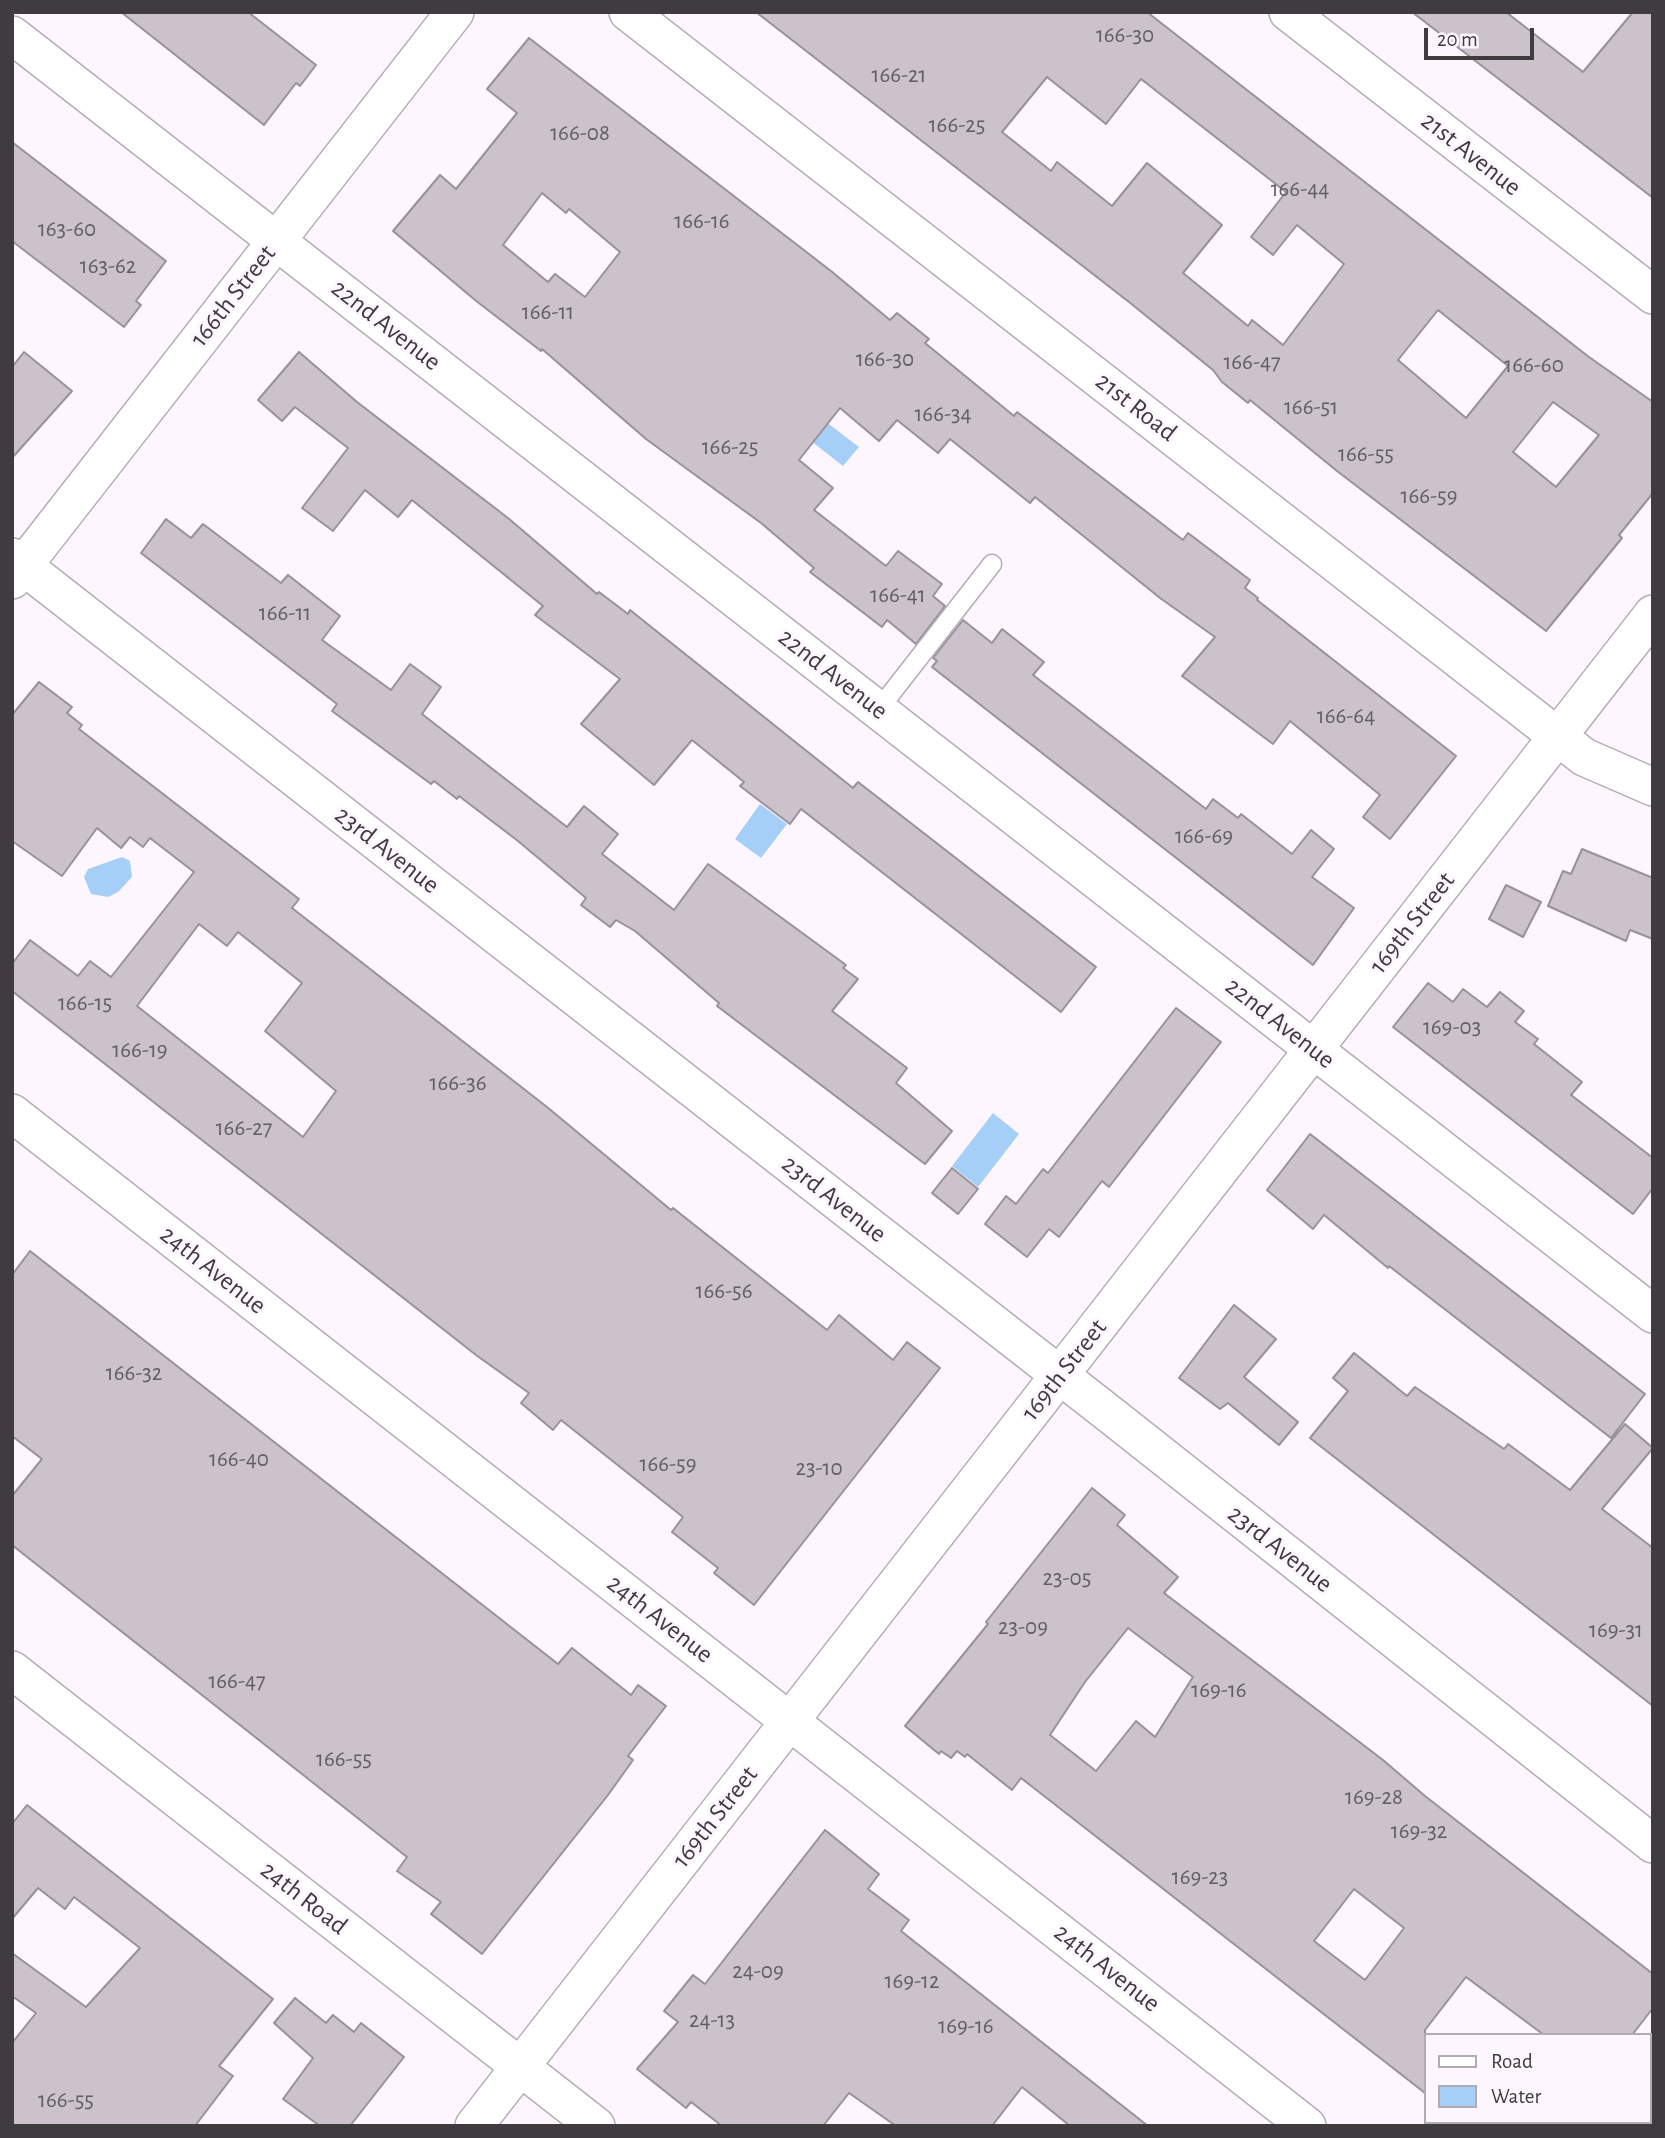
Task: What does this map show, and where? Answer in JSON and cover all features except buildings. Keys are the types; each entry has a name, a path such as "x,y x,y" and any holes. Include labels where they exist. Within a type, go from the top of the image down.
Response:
{"street":[{"name":"166th Street","path":"16,568 455,12"},
{"name":"21st Road","path":"628,12 1584,757 1653,787"},
{"name":"21st Avenue","path":"1288,12 1653,295"},
{"name":"22nd Avenue","path":"12,35 1653,1314"},
{"name":"23rd Avenue","path":"16,568 1060,1375 1653,1844"},
{"name":"169th Street","path":"474,2126 1653,614"},
{"name":"24th Avenue","path":"12,1113 1307,2126"},
{"name":"24th Road","path":"12,1670 596,2126"}],"lane":[{"path":"879,709 992,564"}],"water":[{"path":"817,415 859,447 843,466 802,434"},
{"path":"760,804 787,824 761,858 735,839"},
{"path":"122,857 130,861 132,877 118,892 108,897 91,894 84,877 88,869"},
{"path":"993,1113 1019,1134 978,1187 952,1166"}]}
